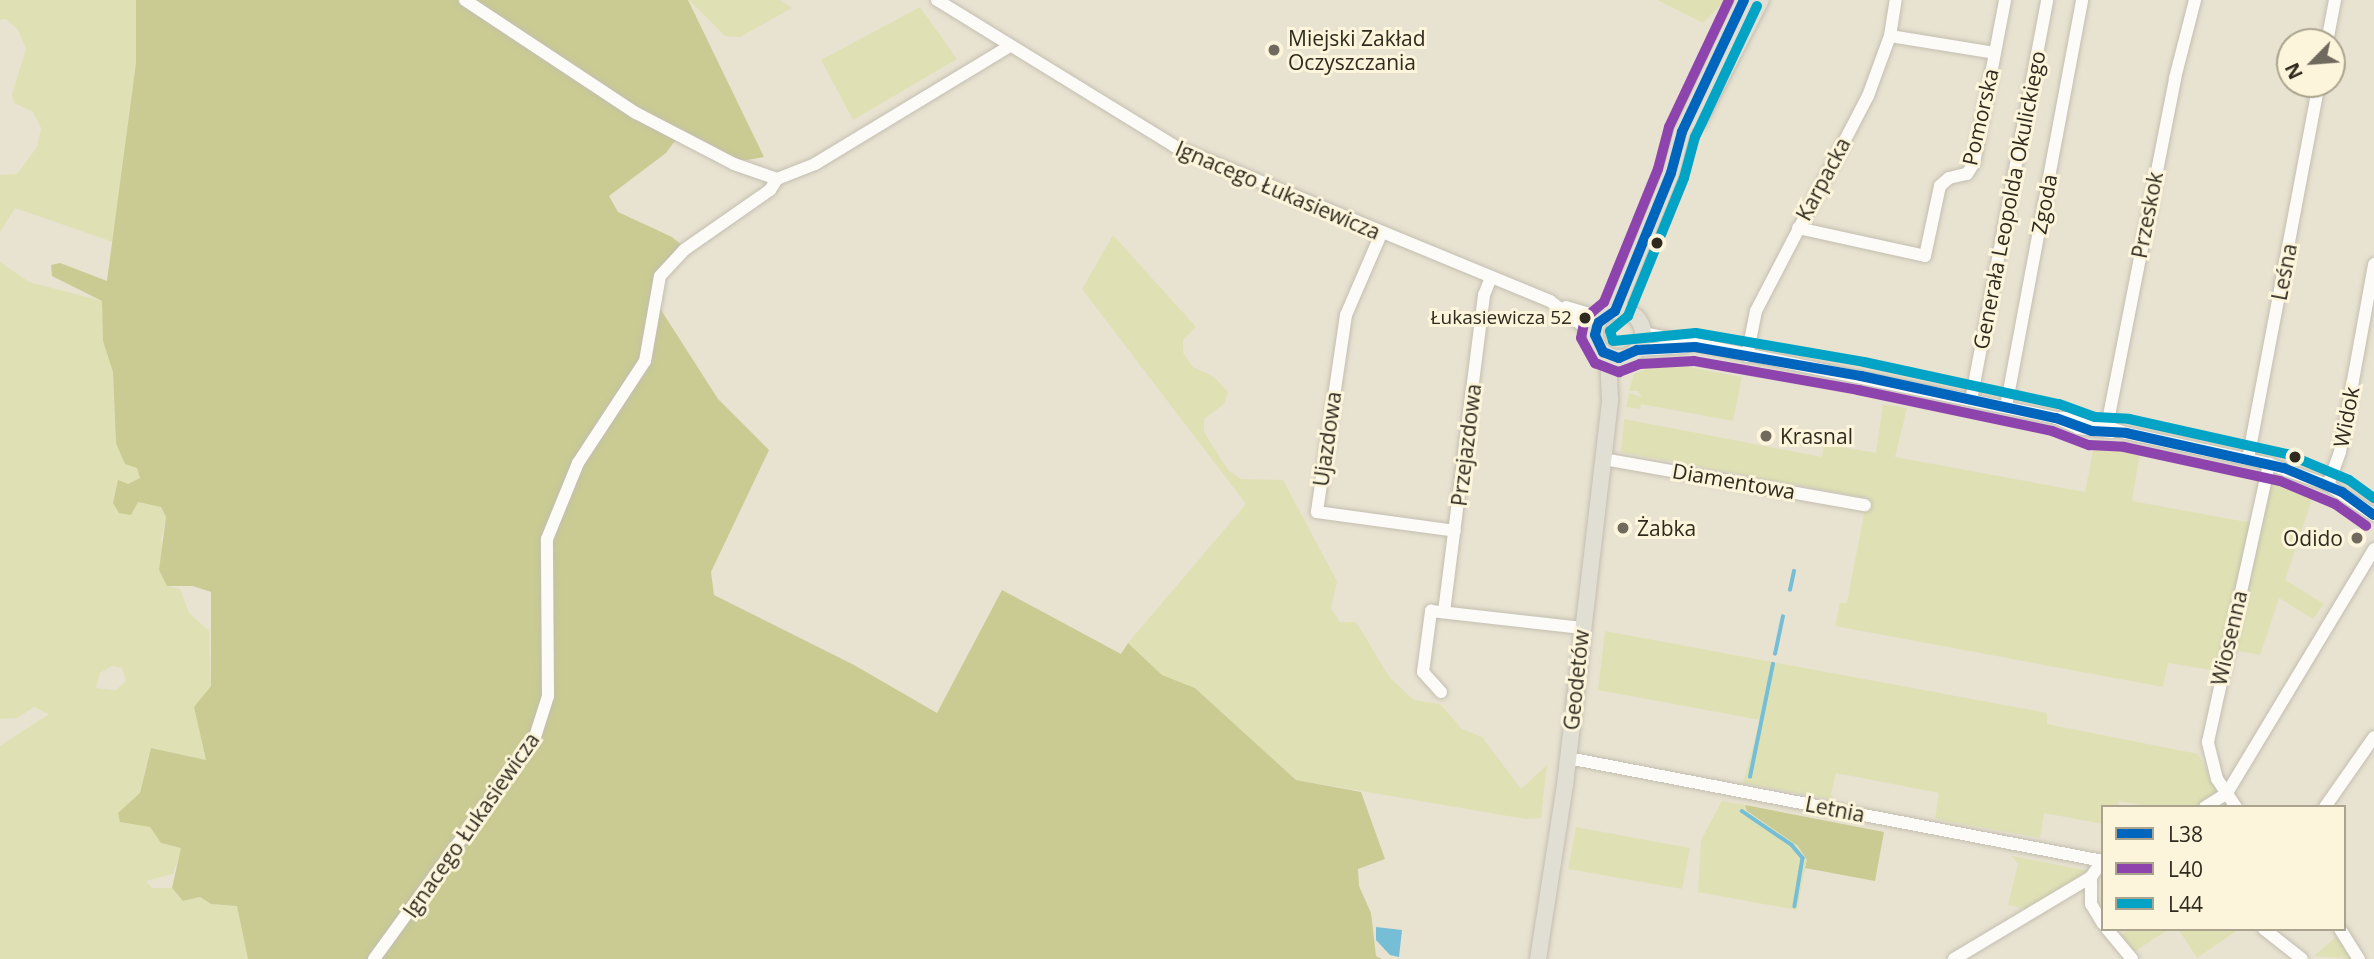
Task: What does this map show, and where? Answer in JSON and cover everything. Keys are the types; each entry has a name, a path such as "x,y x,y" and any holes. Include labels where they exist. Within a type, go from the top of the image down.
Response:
{"main road":[{"path":"1671,173 1682,132 1744,0"},
{"path":"1632,353 1608,355 1595,335 1616,314 1671,173 1761,0"},
{"path":"1616,314 1643,333"},
{"name":"Geodetów","path":"1610,400 1643,333"},
{"name":"Geodetów","path":"1538,959 1568,758 1610,400 1608,355"}],"street":[{"path":"465,0 636,113 734,164 777,179"},
{"name":"Ignacego Łukasiewicza","path":"937,0 1174,146 1381,234 1559,305 1616,314"},
{"name":"Karpacka","path":"1747,356 1756,311 1868,96 1890,36 1896,0"},
{"name":"Pomorska","path":"1798,228 1925,256 1940,186 1949,178 1967,174 1973,163 2005,0"},
{"name":"Generała Leopolda Okulickiego","path":"1971,400 2047,0"},
{"name":"Zgoda","path":"2006,407 2082,0"},
{"name":"Przeskok","path":"2106,429 2175,78 2196,0"},
{"path":"2330,28 2335,0"},
{"path":"1890,36 1995,53"},
{"name":"Ignacego Łukasiewicza","path":"374,959 535,737 548,696 547,539 578,463 645,361 660,276 684,250 770,190 777,179 815,164 1010,46"},
{"name":"Leśna","path":"2248,459 2316,98"},
{"name":"Ujazdowa","path":"1381,234 1346,315 1317,512 1455,531"},
{"name":"Widok","path":"2328,485 2340,452 2374,264"},
{"name":"Przejazdowa","path":"1444,612 1484,295 1491,278"},
{"name":"Ignacego Łukasiewicza","path":"1559,305 1595,335"},
{"path":"1643,333 1695,347 2056,418 2080,418 2106,429 2269,464 2328,485 2374,514"},
{"path":"1632,353 1695,347"},
{"name":"Diamentowa","path":"1603,459 1865,505"},
{"name":"Wiosenna","path":"2235,805 2210,761 2209,726 2269,464"},
{"path":"2208,805 2227,793 2374,549"},
{"path":"1441,692 1423,672 1431,611 1582,628"},
{"path":"2326,805 2374,737"},
{"name":"Letnia","path":"1568,758 2101,861"},
{"path":"1954,959 2091,877 2101,862"},
{"path":"2091,877 2091,904 2101,921"},
{"path":"2109,931 2133,959"},
{"path":"2267,931 2302,959"},
{"path":"2341,931 2359,959"}],"green space":[{"path":"0,0 136,0 136,63 113,242 15,208 0,232 0,175 17,174 37,147 41,128 33,112 14,103 12,94 26,49 18,30 6,19 0,20"},
{"path":"136,0 688,0 764,157 741,161 683,130 666,153 609,196 618,212 672,237 690,252 661,283 661,310 718,399 769,450 711,572 714,595 854,665 937,713 1002,590 1121,654 1128,643 1162,675 1195,688 1296,780 1361,792 1385,859 1358,869 1359,886 1371,913 1376,956 1382,959 248,959 237,906 211,904 200,897 183,901 172,888 181,848 161,843 150,827 120,822 118,813 140,793 151,748 206,760 194,707 211,686 211,592 193,586 167,586 159,570 166,517 161,507 138,502 131,515 119,513 113,503 118,480 128,484 140,478 137,468 125,464 116,443 113,372 103,341 102,301 52,276 51,265 60,263 107,281 136,63"},
{"path":"689,0 780,0 792,8 740,37 725,36"},
{"path":"1657,0 1726,0 1703,23"},
{"path":"920,7 957,59 853,120 821,60"},
{"path":"1113,235 1196,327 1183,340 1183,353 1193,367 1214,377 1228,392 1225,403 1204,419 1204,432 1228,470 1241,479 1283,480 1337,581 1331,608 1340,622 1356,622 1390,678 1414,700 1440,704 1462,729 1482,737 1521,789 1547,765 1541,818 1526,819 1296,780 1195,688 1162,675 1128,643 1246,504 1082,289"},
{"path":"0,262 29,282 102,301 104,341 113,372 116,443 138,468 140,478 128,484 138,502 161,507 166,517 161,540 167,586 180,589 189,613 209,631 211,686 195,707 206,760 151,748 140,794 118,814 121,822 151,827 162,843 182,848 173,874 146,881 152,888 172,888 183,901 201,897 211,904 237,905 248,959 0,959 0,746 49,714 34,707 17,718 0,719","holes":["112,666 122,668 126,681 116,690 96,688 100,673"]},
{"path":"1662,362 1742,377 1733,421 1641,404 1640,409 1626,407 1629,393 1642,397 1638,391 1629,391 1634,374"},
{"path":"1883,404 1907,408 1895,457 2085,492 2093,451 2087,442 2140,452 2132,501 2252,523 2216,671 2168,663 2163,687 1835,626 1840,603 1847,603 1867,498 1621,452 1624,419 1822,457 1824,444 1876,453"},
{"path":"2271,480 2313,496 2285,580 2324,604 2313,619 2279,598 2260,655 2232,650"},
{"path":"1605,631 2047,713 2047,724 2198,754 2217,791 2200,805 2142,805 2119,801 2118,805 2101,805 2101,824 2044,813 2040,838 1935,819 1939,793 1836,773 1831,794 1835,800 1743,783 1760,720 1598,690"},
{"path":"1722,801 1745,805 1747,812 1798,846 1807,860 1797,910 1698,892 1701,840"},
{"path":"1745,805 1884,832 1875,881 1805,868 1807,860 1798,846 1747,811"},
{"path":"1576,827 1690,848 1682,889 1568,869"},
{"path":"2012,856 2089,871 2027,909 2008,905 2018,864"},
{"path":"2127,931 2166,931 2134,952 2121,935"},
{"path":"2179,931 2236,931 2197,958"},
{"path":"2336,937 2352,959 2314,956"}],"water":[{"path":"1376,927 1402,930 1399,957 1390,955 1376,940"}],"waterway":[{"path":"1790,590 1794,571"},
{"path":"1775,654 1783,617"},
{"path":"1750,777 1773,664"},
{"path":"1742,811 1792,845 1803,858 1795,906"}],"transit line":[{"name":"L40","path":"1729,0 1669,127 1658,169 1604,302 1585,318 1581,338 1595,363 1619,372 1640,364 1694,361 1858,390 2052,431 2089,445 2124,447 2280,481 2335,504 2366,526"},
{"name":"L38","path":"1744,0 1682,132 1671,173 1615,311 1598,323 1595,335 1603,352 1619,358 1637,350 1695,347 1861,376 2056,418 2092,431 2126,433 2284,468 2342,492 2374,515"},
{"name":"L44","path":"1757,6 1695,137 1684,178 1628,316 1610,331 1613,341 1696,333 1864,362 2059,404 2095,417 2129,419 2287,454 2349,480 2374,498"}],"place":[{"name":"Miejski Zakład Oczyszczania","path":"1274,50"},
{"name":"Łukasiewicza 52","path":"1585,318"},
{"name":"Krasnal","path":"1766,436"},
{"name":"Żabka","path":"1623,528"},
{"name":"Odido","path":"2357,538"}]}
